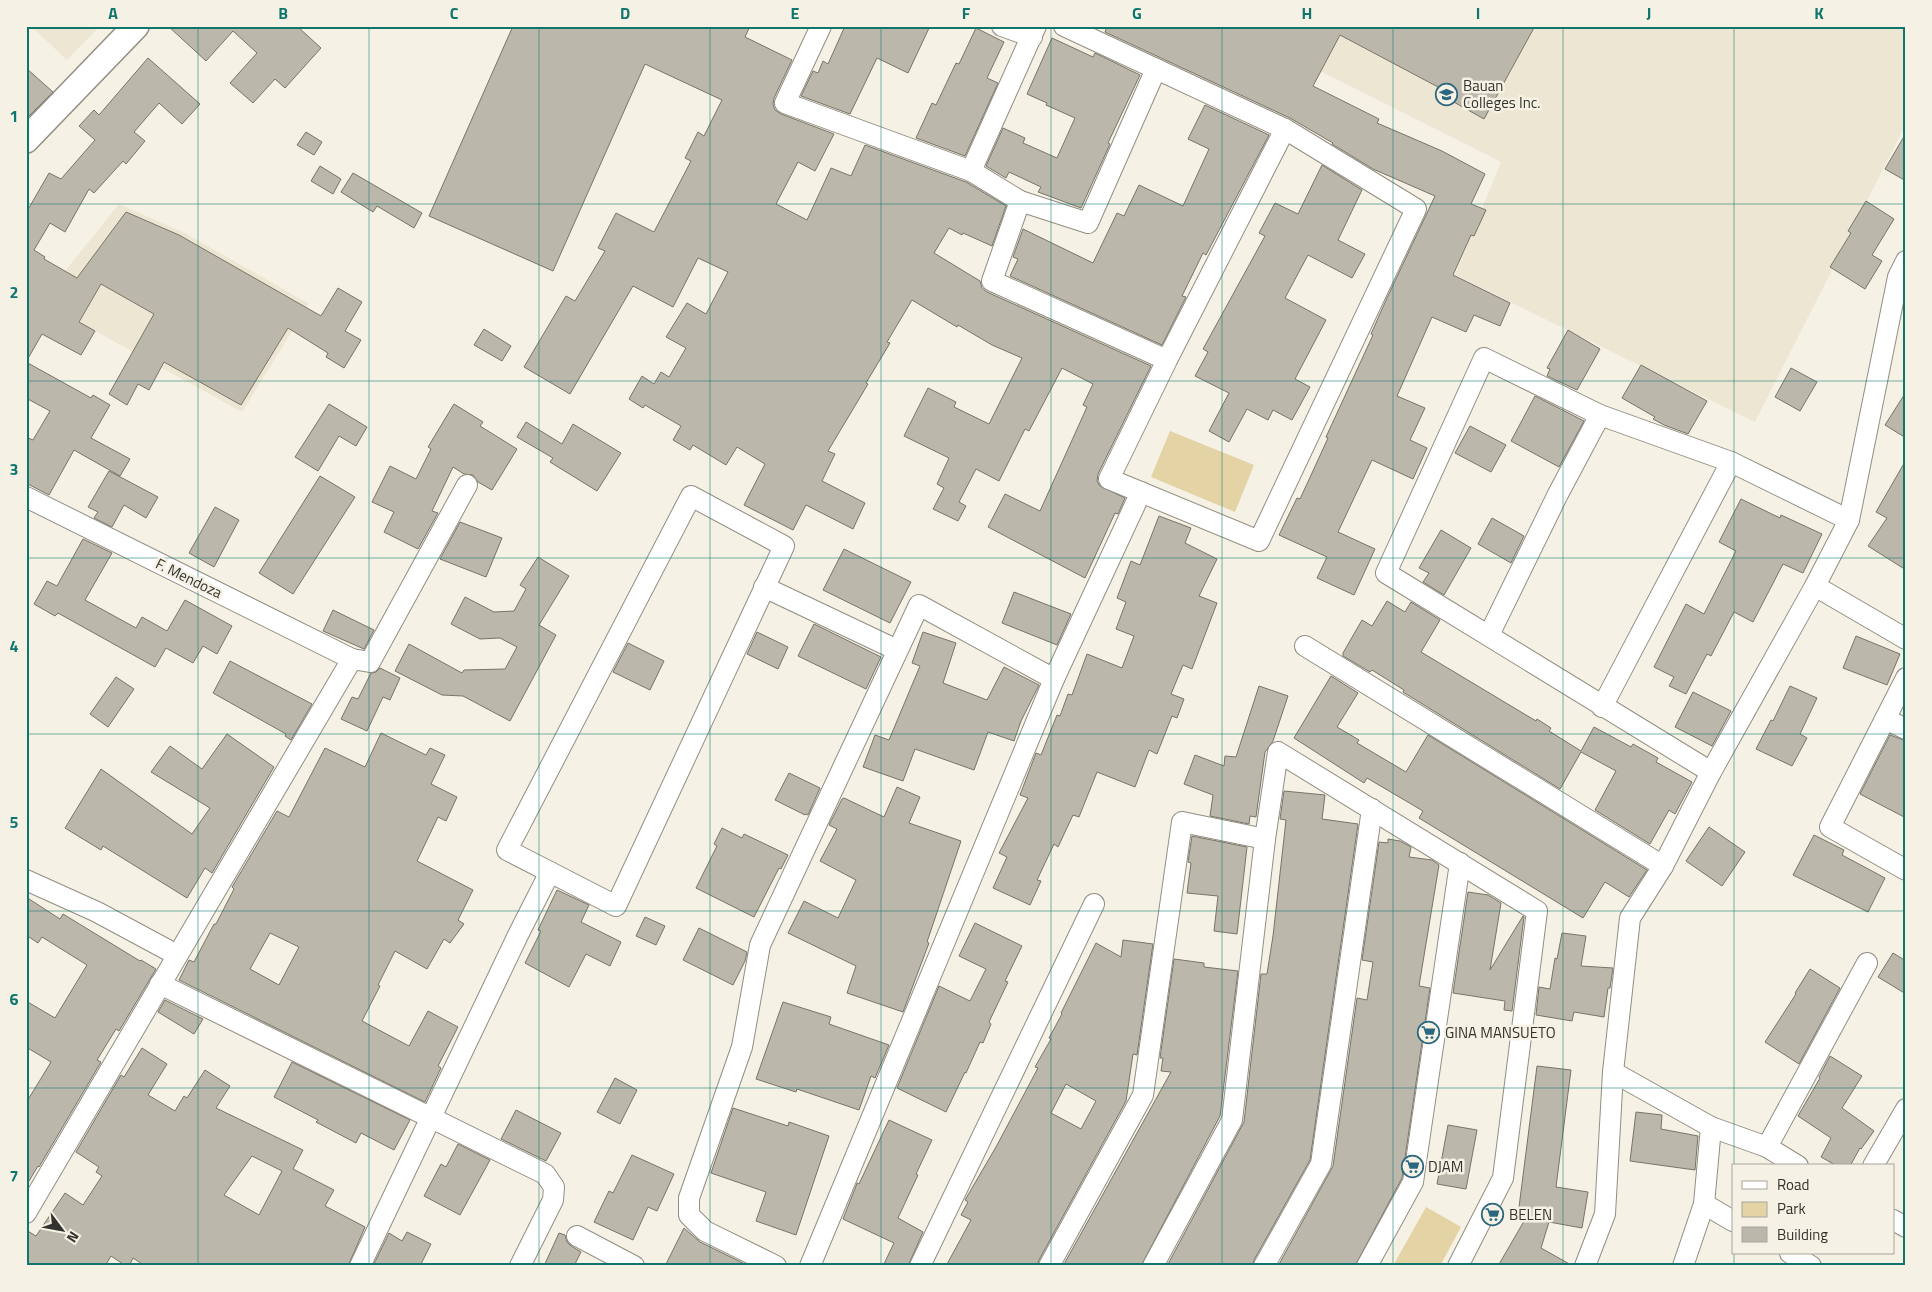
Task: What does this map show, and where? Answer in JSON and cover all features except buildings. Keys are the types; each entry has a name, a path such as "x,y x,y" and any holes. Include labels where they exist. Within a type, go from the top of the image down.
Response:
{"main road":[{"path":"26,140 136,26"}],"street":[{"path":"821,26 785,103 972,171 1020,200 1088,223 1156,69"},
{"path":"972,171 1034,32 1002,26"},
{"path":"1064,26 1285,130 1416,209 1259,541 1109,479 1167,360 1285,130"},
{"path":"1020,200 992,281 1167,360"},
{"path":"1585,1266 1605,1214 1613,1072 1630,918 1663,866 1710,772 1815,586 1848,520 1903,273"},
{"path":"1710,772 1386,573 1484,358 1600,415 1730,462 1848,520"},
{"path":"1489,635 1558,494 1600,415"},
{"path":"1602,707 1730,462"},
{"path":"26,1213 352,659 370,662 467,485"},
{"path":"810,1266 1054,679 1141,492"},
{"path":"691,496 784,546 764,587 616,906 507,850 691,496"},
{"name":"F. Mendoza","path":"26,497 352,659"},
{"path":"1815,586 1906,639"},
{"path":"764,587 898,650"},
{"path":"776,1266 705,1231 689,1215 689,1198 742,1047 760,945 919,605 1054,679"},
{"path":"1305,646 1663,866"},
{"path":"1906,678 1830,826 1906,870"},
{"path":"1885,718 1906,729"},
{"path":"1153,1266 1232,1120 1265,839 1278,752 1536,911 1503,1178 1458,1266"},
{"path":"1264,1266 1321,1164 1372,809"},
{"path":"1049,1266 1143,1095 1182,822 1265,839"},
{"path":"1367,1266 1413,1182 1460,864"},
{"path":"360,1266 550,872"},
{"path":"26,880 97,912 177,955"},
{"path":"920,1266 1094,904"},
{"path":"1767,1147 1867,963"},
{"path":"160,984 545,1174 554,1187 553,1200 520,1266"},
{"path":"1613,1072 1711,1127 1767,1147 1795,1164"},
{"path":"1874,1164 1906,1109"},
{"path":"1683,1266 1704,1204 1711,1127"},
{"path":"1704,1204 1732,1220"},
{"path":"1894,1220 1906,1226"},
{"path":"577,1236 629,1265"},
{"path":"1792,1254 1811,1266"}],"shaded area":[{"path":"31,26 100,26 67,60"},
{"path":"1231,26 1906,26 1906,124 1755,422 1455,275 1501,162"},
{"path":"119,204 185,233 309,304 242,412 41,301"}],"green space":[{"path":"1170,431 1254,465 1235,512 1151,477"},
{"path":"1426,1207 1461,1227 1440,1266 1393,1266"}],"place":[{"name":"Bauan Colleges Inc.","path":"1447,94"},
{"name":"GINA MANSUETO","path":"1429,1032"},
{"name":"DJAM","path":"1412,1166"},
{"name":"BELEN","path":"1493,1214"}]}
